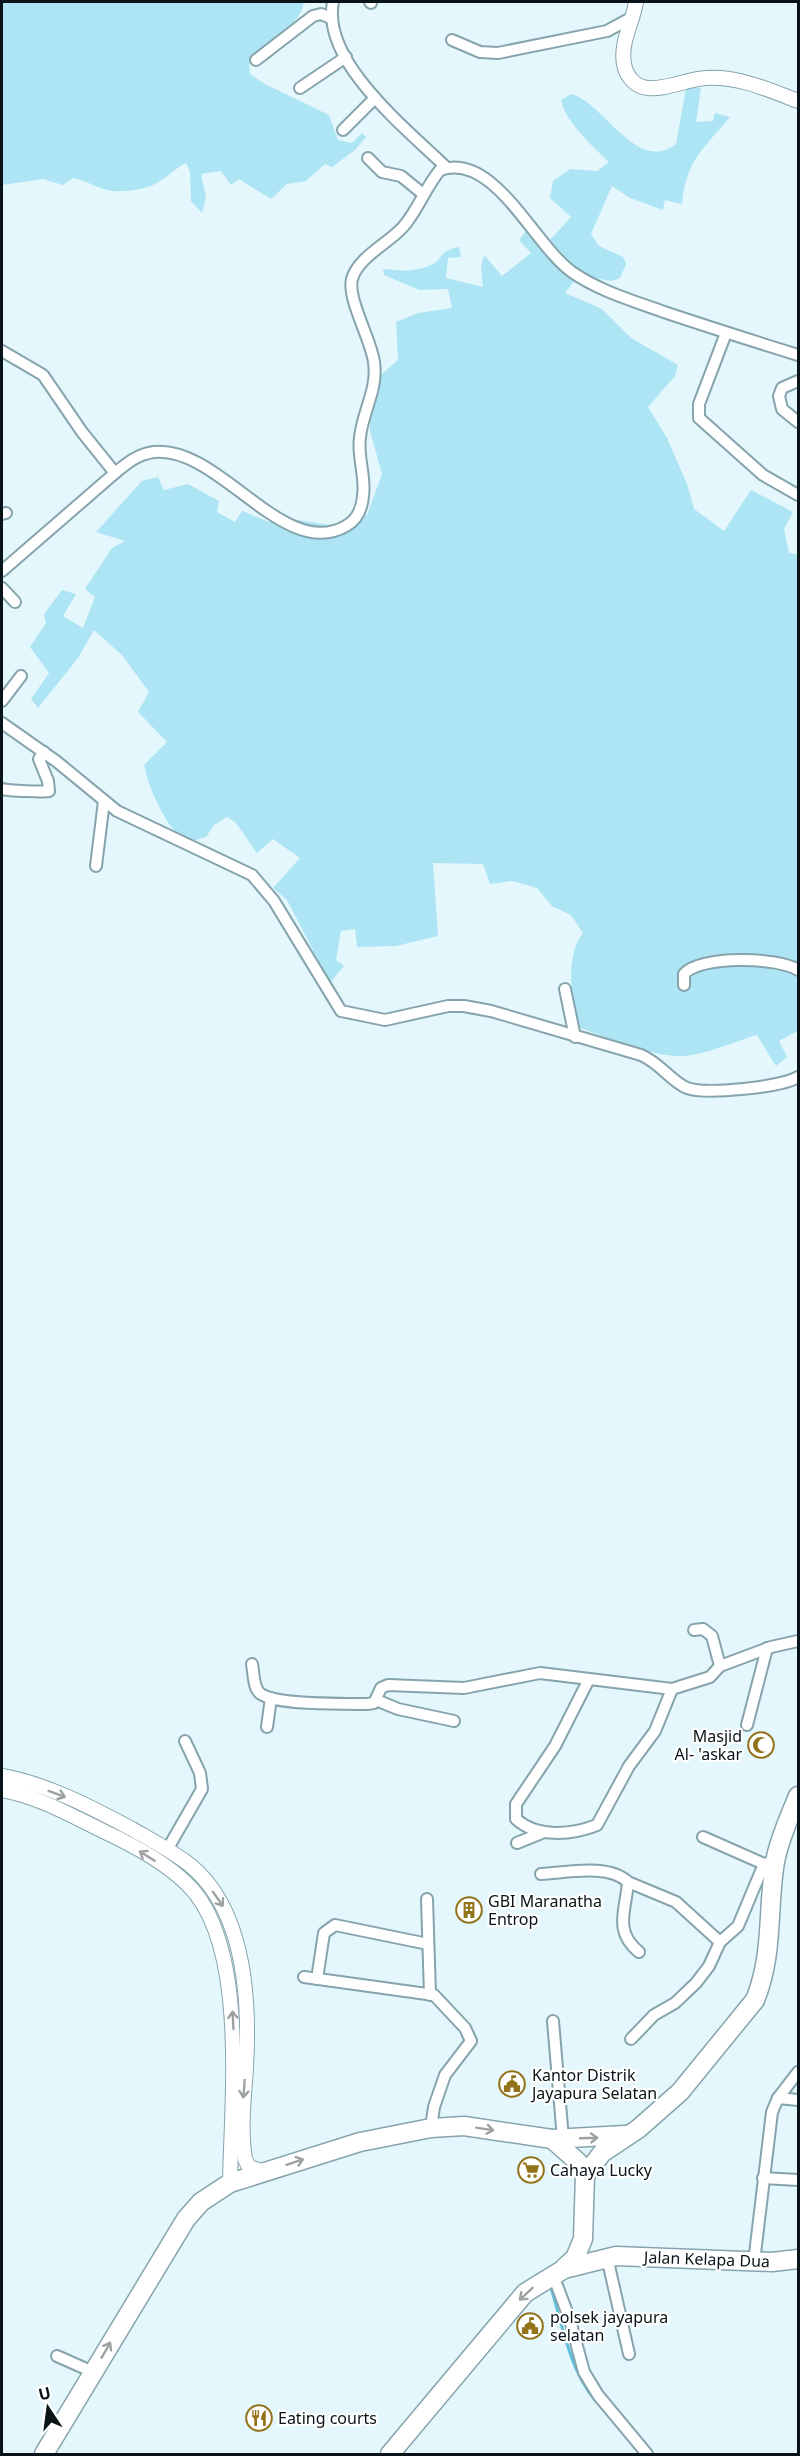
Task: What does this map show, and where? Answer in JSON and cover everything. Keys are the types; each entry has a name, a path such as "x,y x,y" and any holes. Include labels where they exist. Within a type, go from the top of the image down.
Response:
{"highway":[{"path":"585,2175 602,2153 625,2135 638,2129 680,2092 755,2000 761,1985 771,1930 769,1863 798,1796"},
{"path":"44,2454 186,2219 201,2202 230,2183 360,2142 431,2128 464,2126 558,2139 625,2135"},
{"path":"390,2454 525,2293 559,2272 580,2250 585,2229 585,2175 578,2162 558,2139"},
{"path":"585,2229 598,2246 612,2256"},
{"name":"Jalan Kelapa Dua","path":"559,2272 612,2256 754,2262 798,2259"}],"street":[{"path":"333,2 331,18 335,37 346,57 375,98 447,168"},
{"path":"636,2 623,59 630,78 638,85 658,87 708,78 731,79 750,83 798,101"},
{"path":"256,60 313,16 321,14 331,18"},
{"path":"452,40 480,52 498,53 606,31 631,18"},
{"path":"300,88 346,57"},
{"path":"343,130 375,98"},
{"path":"368,159 382,172 401,176 423,194"},
{"path":"2,571 115,473 133,459 144,454 166,452 199,464 284,520 306,531 339,530 349,524 356,516 364,495 360,438 370,405 375,373 373,356 354,297 352,280 359,267 410,219 423,194 440,170 447,168 469,169 487,177 511,203 545,248 573,272 638,303 798,355"},
{"path":"726,333 699,404 699,418 763,475 798,495"},
{"path":"2,351 43,375 82,432 115,473"},
{"path":"798,381 782,388 779,396 782,409 798,422"},
{"path":"2,588 15,602"},
{"path":"2,701 21,676"},
{"path":"2,723 44,752 117,811 252,875 274,901 341,1011 385,1020 448,1006 464,1006 491,1011 655,1061 679,1083 699,1090 773,1085 798,1077"},
{"path":"2,789 13,792 30,789 41,793 49,791 39,759 44,752"},
{"path":"96,866 104,801"},
{"path":"684,986 684,974 697,965 729,961 771,961 788,964 798,970"},
{"path":"564,989 575,1037"},
{"path":"694,1630 703,1629 712,1636 720,1666"},
{"path":"252,1664 256,1689 262,1695 271,1698 367,1704 376,1700 381,1688 388,1685 464,1688 540,1673 588,1681 672,1689 710,1677 720,1666 767,1648 798,1641"},
{"path":"747,1725 767,1648"},
{"path":"588,1681 555,1746 516,1804 516,1819 532,1830 544,1832 576,1830 597,1825 629,1766 655,1731 672,1689"},
{"path":"267,1727 271,1698"},
{"path":"376,1700 398,1709 454,1721"},
{"path":"167,1850 202,1789 200,1773 185,1741"},
{"path":"2,1776 73,1800 167,1850 191,1866 222,1904 231,1926 242,1968 247,2031 243,2107 244,2159 249,2167 266,2172"},
{"path":"2,1790 40,1801 120,1839 187,1883 200,1900 210,1918 219,1947 233,2017 230,2183"},
{"path":"517,1843 544,1832"},
{"path":"632,2040 654,2015 675,2003 696,1983 709,1966 720,1942 738,1926 769,1863 703,1837"},
{"path":"541,1874 597,1872 614,1874 676,1902 720,1942"},
{"path":"628,1882 622,1918 629,1944 639,1952"},
{"path":"427,1899 430,1995"},
{"path":"317,1979 324,1934 335,1925 428,1944"},
{"path":"303,1977 437,1997 472,2038 470,2045 445,2075 434,2108 431,2128"},
{"path":"553,2021 558,2139"},
{"path":"754,2262 772,2112 778,2098 798,2072"},
{"path":"778,2098 798,2100"},
{"path":"763,2178 798,2180"},
{"path":"612,2256 629,2354"},
{"path":"559,2272 584,2372 598,2395 647,2454"},
{"path":"57,2356 93,2372"}],"shaded area":[{"path":"2,2 304,2 294,22 266,45 249,64 250,74 265,84 329,115 338,140 352,143 362,133 366,137 355,150 332,167 325,164 306,181 287,184 271,199 239,179 231,185 221,171 201,174 206,197 202,213 191,201 190,172 186,163 155,184 130,191 100,188 73,178 63,185 43,179 2,185"},
{"path":"686,88 701,88 696,122 713,121 715,113 730,117 697,156 687,177 682,204 665,200 663,210 630,198 612,186 591,234 599,246 623,257 626,264 620,278 611,281 579,275 565,293 602,309 631,338 678,365 675,376 648,407 667,438 687,484 694,509 724,531 751,490 793,512 784,529 789,553 798,554 798,1031 779,1041 787,1057 776,1066 757,1035 706,1052 676,1056 640,1049 578,1027 571,978 574,953 583,933 571,915 552,906 537,888 512,881 490,884 483,864 433,863 438,936 396,946 357,947 355,929 341,931 336,960 344,966 330,983 287,900 273,888 300,858 273,839 257,853 236,823 227,817 214,825 206,837 185,843 171,827 154,797 144,765 167,742 138,712 149,692 122,655 94,630 78,658 38,708 31,699 49,673 30,647 46,623 44,614 62,590 76,594 63,616 83,628 95,597 85,589 112,548 125,541 96,532 142,481 158,477 164,490 188,484 219,501 217,512 235,522 242,511 269,522 285,518 343,527 367,515 382,474 370,431 369,392 383,373 398,360 396,322 418,313 452,308 448,289 419,290 384,275 383,269 419,269 435,263 444,253 459,247 461,257 448,258 446,278 483,287 481,267 484,255 502,276 531,253 519,240 526,231 542,249 571,217 550,198 553,181 570,169 597,171 609,162 574,125 563,108 561,100 571,94 583,99 634,144 647,150 661,151 676,144"}],"waterway":[{"path":"551,2288 576,2369 593,2398 605,2410"}],"place":[{"name":"Masjid Al- 'askar","path":"761,1745"},
{"name":"GBI Maranatha Entrop","path":"469,1910"},
{"name":"Kantor Distrik Jayapura Selatan","path":"512,2084"},
{"name":"Cahaya Lucky","path":"531,2170"},
{"name":"polsek jayapura selatan","path":"530,2326"},
{"name":"Eating courts","path":"259,2418"}]}
